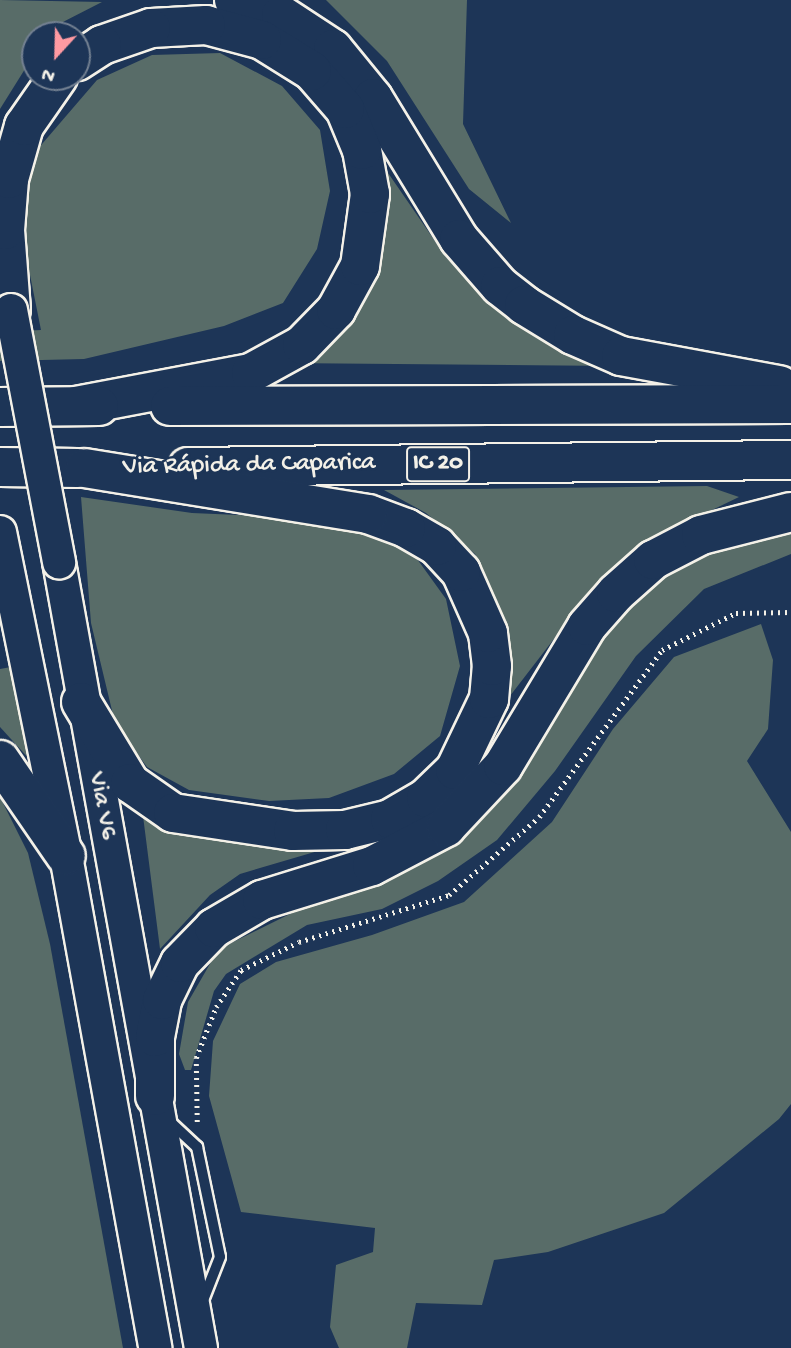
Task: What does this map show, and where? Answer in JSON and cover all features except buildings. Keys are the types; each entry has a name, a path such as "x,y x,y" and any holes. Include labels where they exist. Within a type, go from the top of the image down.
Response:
{"highway":[{"path":"234,0 281,15 309,30 346,63 391,126 459,239 500,286 524,305 573,335 621,356 791,387"},
{"path":"76,407 251,373 302,345 335,310 360,266 370,194 362,150 345,108 312,71 262,40 206,25 151,27 102,45 91,52"},
{"path":"11,310 5,230 9,179 24,126 48,91"},
{"name":"IC 20","path":"0,407 791,404"},
{"name":"Via Rápida da Caparica","path":"0,467 791,460"},
{"path":"81,702 130,783 173,813 293,831 345,831 390,819 426,798 454,770 489,699 492,666 488,633 461,572 437,546 406,528 368,514 85,468"},
{"path":"156,1103 155,1037 162,1000 180,963 214,928 262,900 372,866 446,827 503,766 587,626 616,593 653,560 701,535 791,512"},
{"path":"0,760 66,856"}],"main road":[{"name":"Via V6","path":"0,265 59,562 81,702 199,1333"},
{"name":"Via V6","path":"0,531 66,856 155,1348"}],"green space":[{"path":"0,0 102,2 65,21 21,21 21,75 0,109"},
{"path":"326,0 467,0 463,124 511,223 469,189 387,61"},
{"path":"220,53 282,86 320,130 330,191 317,249 283,303 224,326 84,359 0,361 0,332 41,330 19,220 36,151 88,91 91,91 97,80 152,55"},
{"path":"386,170 446,257 488,301 615,366 282,363 384,207"},
{"path":"707,486 739,497 654,538 587,596 500,709 504,683 498,607 475,554 426,513 384,490"},
{"path":"81,497 192,513 329,519 407,545 446,599 460,666 440,736 394,774 329,798 269,801 189,790 147,767 115,723 91,623"},
{"path":"791,522 791,554 704,589 636,656 555,771 497,840 438,881 382,909 307,925 226,974 214,991 191,1070 185,1070 179,1054 188,1002 211,962 227,945 302,908 442,853 499,792 610,620 693,552"},
{"path":"761,624 773,660 768,729 747,761 791,832 791,1104 779,1119 664,1213 548,1252 494,1260 482,1305 416,1303 407,1348 339,1348 330,1327 336,1265 373,1252 375,1228 241,1212 209,1096 213,1041 240,984 276,962 372,935 464,902 552,822 613,729 674,657"},
{"path":"11,667 32,762 0,727 0,669"},
{"path":"0,797 28,853 50,944 123,1348 0,1348"},
{"path":"143,816 176,834 335,846 240,874 210,895 160,949"}]}
